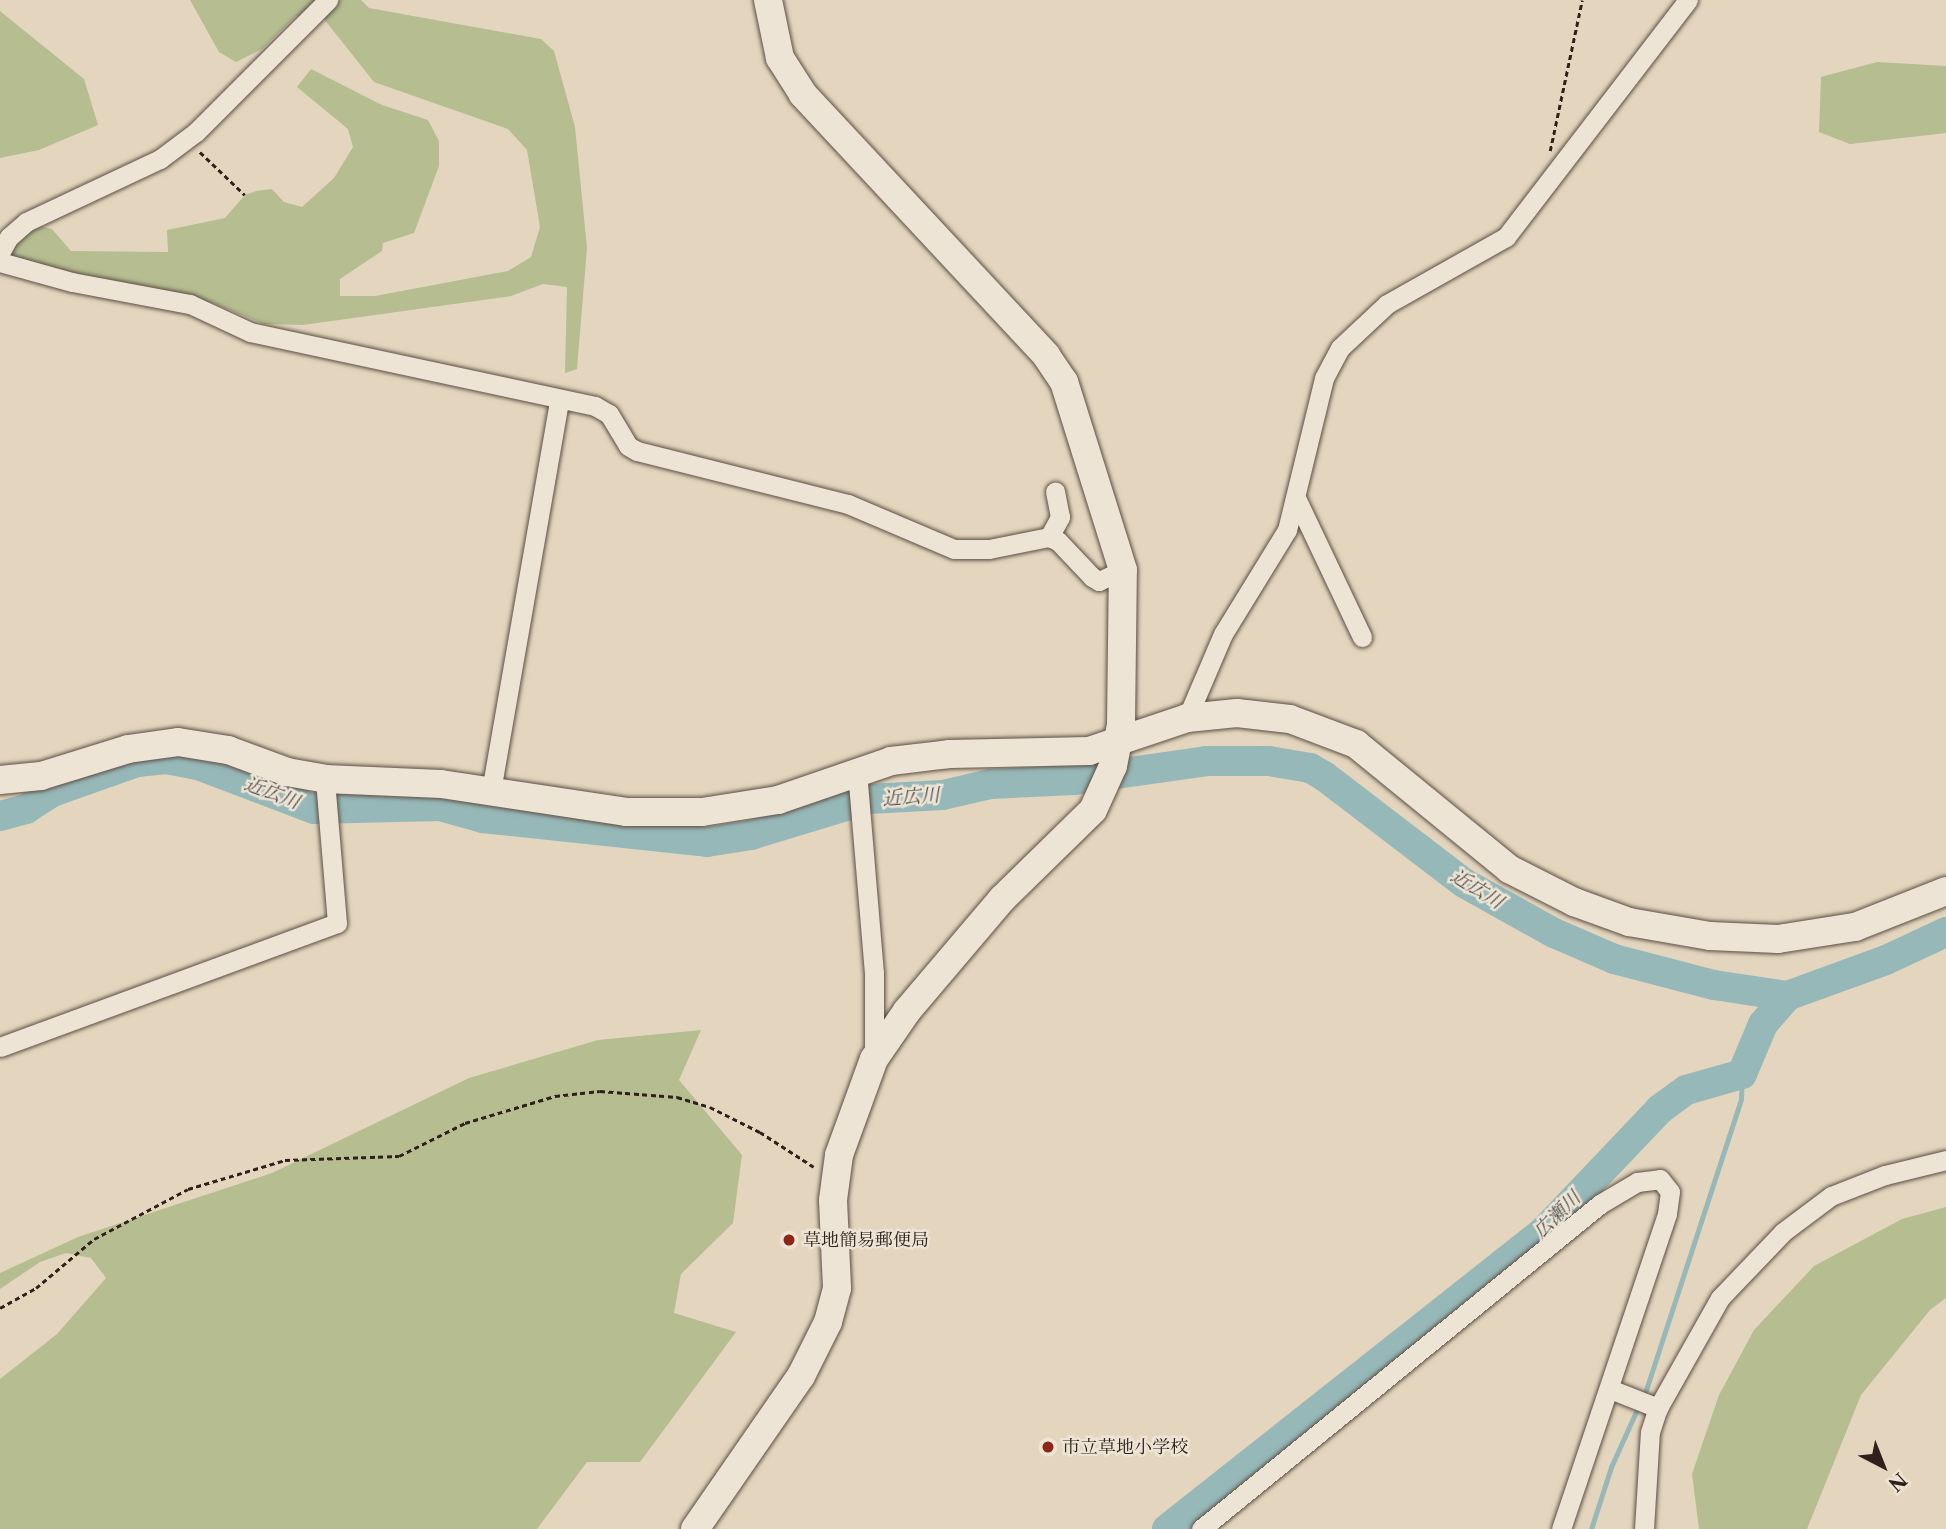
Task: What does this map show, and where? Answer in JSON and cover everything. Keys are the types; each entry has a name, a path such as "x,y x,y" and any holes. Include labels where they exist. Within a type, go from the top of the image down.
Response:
{"street":[{"path":"0,253 9,237 26,222 137,171 188,138 328,0"},
{"path":"695,1529 801,1376 828,1322 837,1288 835,1180 849,1124 874,1059 907,1011 993,909 1093,810 1119,742 1123,570 1065,382 1045,355 803,94 780,58 768,0"},
{"path":"1187,718 1223,634 1287,530 1324,378 1340,348 1387,304 1496,247 1552,182 1688,0"},
{"path":"0,262 72,282 190,303 250,332 482,379 604,409 628,446 637,451 848,504 954,549 989,550 1048,537 1058,541 1092,578 1099,580 1123,570"},
{"path":"491,791 559,400"},
{"path":"1048,537 1060,517 1055,491"},
{"path":"1296,498 1362,637"},
{"path":"0,780 41,776 128,749 178,743 228,750 325,786 441,784 605,810 702,812 778,800 859,780 921,756 1080,752 1119,742 1187,718 1260,715 1290,719 1337,735 1381,761 1509,869 1574,902 1647,926 1710,936 1799,936 1855,927 1946,891"},
{"path":"859,780 865,838 874,1059"},
{"path":"0,1047 337,923 325,786"},
{"path":"1644,1529 1650,1433 1658,1408 1720,1298 1805,1213 1857,1184 1946,1160"},
{"path":"1200,1529 1600,1204 1637,1182 1660,1179 1667,1184 1670,1202 1610,1389 1561,1529"},
{"path":"1610,1389 1658,1408"}],"path":[{"path":"1552,182 1552,137 1582,0"},
{"path":"188,138 246,195"},
{"path":"0,1308 36,1288 94,1239 188,1189 285,1160 399,1156 465,1123 555,1096 600,1091 677,1097 760,1132 835,1180"}],"green space":[{"path":"190,0 361,0 369,8 541,39 554,51 575,127 587,248 577,369 565,373 567,287 543,284 511,296 303,325 264,324 213,303 131,290 52,271 5,253 35,225 52,229 71,251 168,252 167,230 225,218 245,195 256,191 272,189 284,202 302,207 334,178 353,147 348,129 297,87 311,69 382,105 428,120 439,141 439,166 414,233 383,243 382,251 340,279 340,296 375,296 508,271 531,257 540,227 527,150 508,129 374,82 324,19 296,16 262,49 236,62 219,52"},
{"path":"0,11 84,79 98,125 39,150 0,158"},
{"path":"1877,62 1946,66 1946,133 1850,144 1819,132 1821,77"},
{"path":"701,1030 679,1080 742,1155 733,1223 681,1274 674,1313 736,1332 640,1462 587,1462 537,1529 0,1529 0,1379 57,1334 106,1278 91,1258 66,1253 40,1262 0,1289 0,1273 78,1237 272,1173 469,1078 598,1040"},
{"path":"1946,1207 1946,1298 1930,1310 1861,1395 1807,1529 1699,1529 1692,1474 1719,1395 1754,1330 1814,1266 1902,1219"}],"waterway":[{"name":"近広川","path":"0,816 26,809 52,792 137,762 166,759 198,765 314,809 440,806 483,818 707,842 751,835 869,799 943,795 990,784 1074,780 1207,761 1269,761 1310,768 1324,776 1464,883 1554,933 1614,959 1714,985 1787,996"},
{"name":"広瀬川","path":"1167,1529 1543,1232 1660,1109 1686,1090 1742,1074 1763,1024 1787,996 1886,960 1946,932"},
{"path":"1644,1396 1741,1099 1742,1074"},
{"path":"1591,1529 1611,1467 1639,1405"}],"place":[{"name":"草地簡易郵便局","path":"789,1240"},
{"name":"市立草地小学校","path":"1048,1447"}]}
